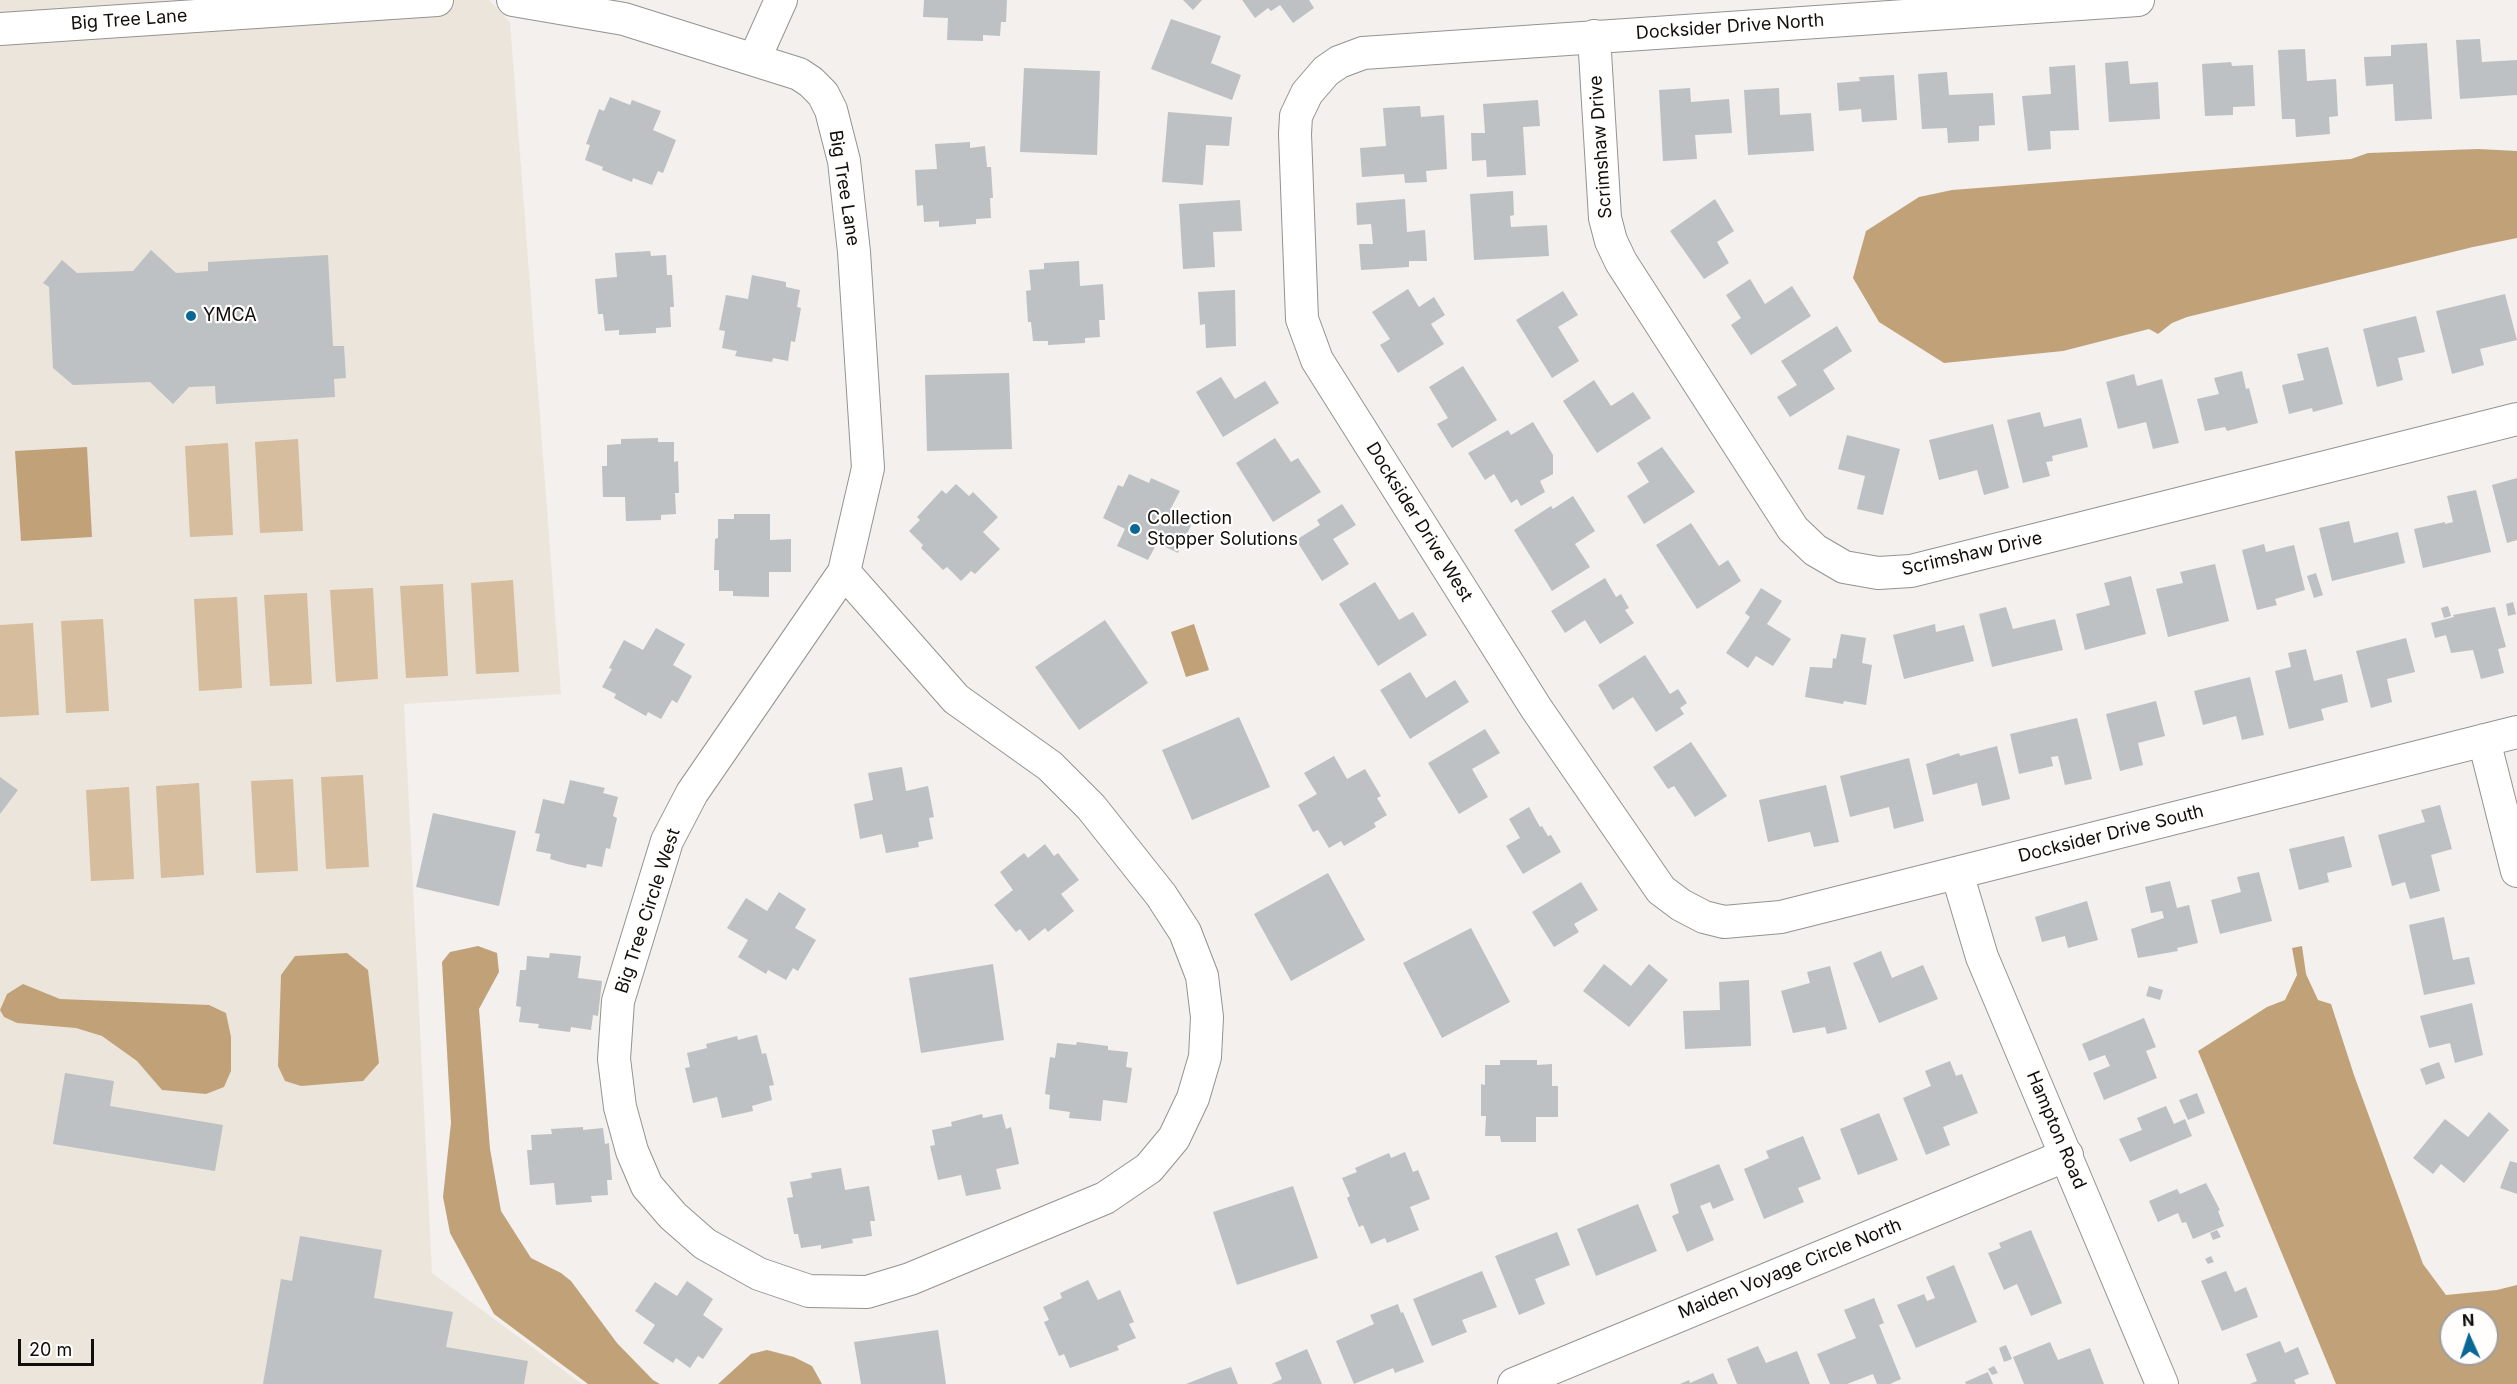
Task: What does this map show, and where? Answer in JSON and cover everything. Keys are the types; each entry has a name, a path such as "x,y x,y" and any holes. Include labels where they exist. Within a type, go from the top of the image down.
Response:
{"street":[{"name":"Big Tree Lane","path":"0,29 437,0"},
{"name":"Big Tree Lane","path":"513,0 624,20 799,74 823,94 831,110 844,161 854,252 868,468 844,573"},
{"path":"754,60 781,0"},
{"name":"Docksider Drive North","path":"1326,71 1339,62 1363,53 2138,0"},
{"name":"Scrimshaw Drive","path":"1593,36 1605,218 1611,242 1621,262 1793,529 1815,550 1844,567 1878,573 1911,571 2517,419"},
{"name":"Docksider Drive West","path":"1326,71 1307,93 1296,116 1295,134 1302,319 1317,360 1536,708 1661,890 1704,917"},
{"name":"Big Tree Circle West","path":"844,573 956,699 1050,766 1091,807 1161,895 1185,932 1202,976 1207,1017 1205,1057 1192,1098 1174,1138 1149,1168 1105,1198 910,1280 867,1292 809,1291 784,1284 759,1274 705,1244 673,1216 647,1186 632,1151 620,1107 614,1059 618,1001 668,841 699,783 844,573"},
{"name":"Docksider Drive South","path":"1704,917 1724,922 1781,917 2517,732"},
{"path":"2484,740 2517,871"},
{"name":"Hampton Road","path":"1957,873 1983,957 2162,1384"},
{"name":"Maiden Voyage Circle North","path":"1514,1384 2067,1155"}],"shaded area":[{"path":"0,0 489,0 510,22 561,694 404,704 432,1273 582,1384 0,1384"},
{"path":"2478,149 2517,151 2517,238 2187,317 2172,323 2158,334 2149,329 2063,351 1944,363 1879,322 1853,278 1866,231 1919,197 1952,190 2351,159 2368,153"},
{"path":"298,439 303,531 260,533 255,442"},
{"path":"228,443 233,535 190,537 185,446"},
{"path":"87,447 92,537 21,541 15,451"},
{"path":"513,580 519,672 476,674 471,583"},
{"path":"443,584 448,676 406,678 400,586"},
{"path":"373,588 378,679 336,682 330,590"},
{"path":"307,593 312,684 270,686 264,595"},
{"path":"237,597 242,688 199,691 194,599"},
{"path":"103,619 109,711 66,713 61,621"},
{"path":"33,623 39,715 0,717 0,625"},
{"path":"1194,624 1209,670 1186,677 1171,632"},
{"path":"363,775 369,867 326,869 321,777"},
{"path":"293,779 298,871 256,873 251,781"},
{"path":"199,783 204,875 161,878 156,786"},
{"path":"129,787 134,879 91,881 86,790"},
{"path":"478,946 497,953 499,972 479,1009 490,1149 501,1211 531,1258 561,1273 571,1281 617,1343 653,1380 660,1384 588,1384 494,1314 450,1233 443,1197 451,1123 442,962 450,952"},
{"path":"2302,946 2306,974 2318,1000 2331,1004 2354,1075 2423,1264 2446,1295 2497,1290 2517,1285 2517,1384 2336,1384 2198,1051 2267,1007 2285,1000 2297,975 2292,948"},
{"path":"347,953 368,970 379,1063 363,1081 301,1086 285,1081 278,1066 281,975 295,956"},
{"path":"23,984 60,999 209,1005 226,1013 231,1037 231,1071 224,1087 206,1094 162,1090 137,1061 102,1036 76,1028 17,1023 4,1017 0,1010 7,994"},
{"path":"767,1350 794,1357 812,1366 822,1384 718,1384 751,1354"}],"building":[{"path":"924,0 1007,0 1006,22 1001,22 1000,36 983,35 983,41 947,40 948,18 923,17"},
{"path":"1183,0 1202,0 1193,10"},
{"path":"1242,0 1309,0 1314,8 1293,23 1280,5 1271,11 1268,8 1255,18"},
{"path":"1171,19 1221,36 1211,63 1241,75 1232,100 1151,69"},
{"path":"2480,39 2482,62 2517,60 2517,95 2460,99 2456,40"},
{"path":"2427,43 2432,119 2395,121 2393,84 2366,86 2364,57 2391,56 2391,45"},
{"path":"2305,49 2307,81 2336,79 2338,116 2329,117 2330,134 2296,137 2295,119 2282,119 2278,50"},
{"path":"2128,61 2130,84 2158,82 2160,119 2109,122 2105,63"},
{"path":"2231,62 2232,66 2253,65 2255,106 2233,107 2233,115 2205,116 2202,64"},
{"path":"2075,65 2079,130 2050,131 2051,149 2028,151 2022,96 2051,94 2049,67"},
{"path":"1024,68 1100,71 1097,155 1020,152"},
{"path":"1947,72 1949,95 1993,93 1995,125 1979,126 1979,141 1948,143 1947,128 1922,129 1918,74"},
{"path":"1894,75 1897,120 1862,122 1861,109 1839,111 1837,83 1860,81 1859,77"},
{"path":"1690,88 1691,102 1729,99 1732,133 1695,135 1697,159 1663,161 1659,90"},
{"path":"1779,88 1780,115 1811,113 1814,151 1748,155 1744,90"},
{"path":"610,97 630,105 632,100 661,111 653,130 676,140 663,173 658,171 652,185 633,178 632,182 602,170 603,167 585,160 590,145 586,144 599,109 604,111"},
{"path":"1538,100 1540,126 1523,127 1526,175 1487,177 1486,160 1472,161 1471,133 1485,133 1483,104"},
{"path":"1420,106 1421,117 1444,115 1447,169 1426,171 1427,182 1405,183 1404,174 1362,177 1360,148 1386,146 1383,108"},
{"path":"1168,112 1232,117 1229,146 1206,145 1203,185 1162,182"},
{"path":"970,142 970,148 985,146 987,167 991,167 993,198 990,198 991,218 976,219 976,224 939,227 939,221 924,222 923,205 917,206 915,170 937,169 935,144"},
{"path":"1513,191 1514,215 1510,216 1511,227 1547,225 1549,256 1474,260 1470,194"},
{"path":"1405,199 1407,232 1425,230 1427,261 1409,261 1409,267 1361,270 1359,244 1373,244 1371,224 1357,225 1356,203"},
{"path":"1715,199 1734,231 1717,242 1729,263 1704,279 1670,231"},
{"path":"1240,200 1242,231 1213,232 1215,267 1183,269 1179,204"},
{"name":"YMCA","path":"151,250 176,273 208,271 208,262 328,255 333,346 344,346 346,378 334,379 335,397 216,404 215,386 189,387 173,404 150,382 73,385 53,368 49,287 43,283 62,260 77,273 133,271"},
{"path":"650,251 651,256 666,255 667,275 672,275 674,307 670,307 671,327 656,328 656,333 619,335 619,330 605,331 603,314 598,314 595,279 617,277 615,253"},
{"path":"1079,261 1080,286 1103,284 1105,320 1099,320 1100,337 1085,338 1085,343 1048,345 1048,341 1033,341 1031,322 1028,322 1026,291 1031,290 1029,270 1044,269 1044,263"},
{"path":"752,275 786,282 786,287 800,290 797,307 801,308 795,342 791,341 788,361 773,358 772,362 735,356 737,351 722,348 725,331 719,330 726,295 748,299"},
{"path":"1750,279 1765,304 1792,286 1811,316 1751,355 1731,325 1741,318 1726,295"},
{"path":"1408,289 1419,307 1434,297 1445,315 1431,324 1444,344 1398,373 1380,345 1390,339 1372,312"},
{"path":"1235,290 1236,346 1206,348 1205,324 1200,325 1198,292"},
{"path":"1563,291 1578,315 1558,327 1579,361 1552,378 1516,320"},
{"path":"2505,294 2517,340 2480,349 2484,365 2452,374 2436,311"},
{"path":"2416,316 2425,352 2398,358 2403,380 2377,387 2363,329"},
{"path":"1837,326 1852,351 1823,370 1835,389 1790,417 1777,397 1797,385 1781,361"},
{"path":"2328,347 2343,404 2313,412 2312,408 2289,414 2282,385 2304,380 2297,354"},
{"path":"1463,366 1497,420 1452,448 1437,424 1448,418 1429,387"},
{"path":"2242,371 2258,423 2227,431 2225,427 2205,431 2197,399 2219,394 2214,378"},
{"path":"1009,373 1012,449 927,451 925,375"},
{"path":"2134,374 2137,386 2162,379 2179,443 2153,449 2146,422 2118,429 2106,382"},
{"path":"1221,377 1235,399 1265,381 1279,403 1223,437 1196,392"},
{"path":"1594,380 1611,406 1633,392 1651,418 1597,453 1563,401"},
{"path":"2040,412 2044,427 2081,418 2088,447 2052,456 2053,461 2046,462 2050,476 2023,483 2007,420"},
{"path":"1533,422 1553,455 1553,474 1540,481 1545,492 1521,506 1517,499 1511,503 1494,474 1485,480 1468,453 1508,430 1511,435"},
{"path":"1993,424 2009,488 1984,495 1977,470 1939,480 1929,440"},
{"path":"1847,435 1900,449 1883,515 1857,509 1865,476 1838,469"},
{"path":"658,438 658,442 674,442 674,462 678,461 679,493 675,493 676,514 661,515 661,520 626,521 625,497 603,497 602,466 607,466 607,445 621,444 621,439"},
{"path":"1275,438 1291,462 1298,458 1321,492 1273,522 1236,463"},
{"path":"1662,447 1695,492 1644,524 1627,496 1649,482 1637,463"},
{"path":"1129,474 1149,483 1151,478 1180,491 1170,510 1193,521 1178,553 1157,543 1148,560 1117,546 1125,529 1103,518 1118,485 1123,487"},
{"path":"2517,478 2517,540 2507,543 2492,485"},
{"path":"956,484 969,496 973,492 998,517 983,532 1000,549 975,574 971,571 961,581 947,567 943,570 921,548 923,545 909,531 920,520 917,517 942,490 946,494"},
{"path":"2476,490 2491,552 2423,568 2414,529 2453,522 2447,496"},
{"path":"1573,496 1595,531 1575,544 1590,567 1552,591 1514,530 1551,506 1553,509"},
{"path":"1342,504 1356,525 1333,539 1349,564 1322,581 1296,540 1320,525 1317,520"},
{"path":"734,514 770,514 770,540 791,539 791,572 769,572 769,597 733,596 733,591 719,591 719,570 714,570 718,519 734,519"},
{"path":"2349,521 2354,543 2398,532 2405,563 2332,581 2319,528"},
{"path":"1691,523 1719,566 1728,560 1741,581 1697,609 1656,545"},
{"path":"2264,544 2266,552 2294,545 2305,590 2275,599 2277,605 2257,610 2242,550"},
{"path":"2215,564 2229,621 2168,637 2156,589 2183,583 2180,572"},
{"path":"2316,573 2323,595 2314,598 2307,576"},
{"path":"2131,576 2146,634 2085,650 2076,614 2110,605 2104,583"},
{"path":"1605,578 1616,597 1621,594 1629,608 1625,610 1634,623 1600,644 1585,620 1565,633 1551,611"},
{"path":"1375,582 1399,620 1413,612 1427,635 1378,666 1339,604"},
{"path":"1761,588 1782,601 1767,624 1791,639 1773,666 1756,656 1748,668 1726,653 1750,617 1745,613"},
{"path":"2513,602 2516,614 2508,616 2506,604"},
{"path":"2448,606 2451,616 2444,618 2441,608"},
{"path":"2006,607 2013,629 2055,619 2063,650 1992,667 1979,614"},
{"path":"2495,607 2506,647 2498,649 2504,673 2481,679 2473,650 2451,653 2446,635 2435,638 2431,623 2454,617 2453,615"},
{"path":"1105,620 1148,683 1079,730 1035,667"},
{"path":"1935,624 1936,632 1964,625 1974,661 1904,679 1893,635"},
{"path":"656,628 685,644 673,665 692,676 677,703 672,700 661,719 648,712 646,716 614,698 616,694 602,687 624,640 643,650"},
{"path":"1841,634 1866,638 1862,663 1872,665 1866,705 1844,701 1843,704 1805,697 1810,667 1832,668"},
{"path":"2406,638 2415,672 2387,679 2392,702 2371,708 2356,651"},
{"path":"2306,649 2314,681 2342,674 2348,702 2321,709 2324,720 2289,729 2275,671 2291,667 2288,653"},
{"path":"1645,655 1670,694 1678,689 1687,703 1680,708 1684,714 1656,732 1633,697 1613,710 1598,685"},
{"path":"1410,672 1426,698 1455,680 1469,702 1410,739 1380,690"},
{"path":"2250,677 2264,735 2242,740 2236,716 2203,725 2194,691"},
{"path":"2156,701 2165,736 2138,743 2143,765 2120,771 2106,714"},
{"path":"1239,717 1270,787 1192,820 1162,750"},
{"path":"2077,718 2092,779 2065,785 2058,756 2051,757 2053,766 2019,774 2010,734"},
{"path":"1485,729 1500,753 1472,769 1488,797 1459,814 1428,763"},
{"path":"1691,742 1727,796 1695,817 1674,786 1668,789 1653,767"},
{"path":"1997,746 2010,799 1982,806 1977,783 1933,795 1926,764 1959,753 1960,756"},
{"path":"1334,756 1347,779 1365,769 1381,796 1377,798 1387,815 1374,823 1376,827 1344,846 1341,841 1329,848 1318,830 1313,832 1298,805 1317,794 1304,773"},
{"path":"1909,758 1924,821 1894,829 1889,807 1850,817 1840,776"},
{"path":"902,767 906,791 928,786 934,817 929,818 933,839 918,842 919,847 886,853 882,834 860,839 854,804 873,800 868,773"},
{"path":"0,777 18,790 0,814"},
{"path":"570,780 605,788 603,793 618,797 613,816 617,818 610,849 606,848 602,867 587,864 586,868 567,864 550,859 551,854 536,851 540,834 535,833 543,799 564,804"},
{"path":"1826,785 1839,842 1814,847 1810,832 1768,842 1759,800"},
{"path":"2440,805 2452,849 2431,855 2440,891 2410,899 2405,882 2392,886 2378,835 2425,822 2421,810"},
{"path":"1529,807 1540,827 1542,826 1548,836 1551,835 1561,852 1523,874 1506,846 1520,838 1509,819"},
{"path":"433,813 516,831 499,906 416,887"},
{"path":"2344,836 2352,867 2327,873 2329,882 2299,890 2289,849"},
{"path":"1045,844 1054,856 1058,853 1079,880 1061,894 1074,911 1048,932 1045,928 1029,941 1020,929 1016,932 994,905 1013,890 1000,872 1024,853 1028,858"},
{"path":"2259,872 2272,921 2220,934 2211,900 2241,892 2237,877"},
{"path":"1328,873 1365,940 1291,981 1254,914"},
{"path":"2170,881 2177,908 2189,905 2198,943 2177,948 2178,951 2138,958 2131,929 2164,918 2162,911 2151,913 2145,887"},
{"path":"1581,882 1598,910 1574,924 1579,932 1554,947 1532,912"},
{"path":"779,892 806,909 795,928 816,940 798,971 793,968 786,980 768,970 766,974 738,957 748,940 727,928 746,898 767,911"},
{"path":"2087,901 2098,940 2068,948 2065,936 2042,942 2035,917"},
{"path":"2444,917 2453,960 2469,957 2475,984 2424,995 2409,925"},
{"path":"1471,928 1510,1002 1442,1038 1403,963"},
{"path":"1881,951 1892,978 1923,965 1938,999 1879,1023 1853,963"},
{"path":"550,953 581,956 578,978 602,981 598,1016 593,1015 591,1030 571,1027 570,1032 538,1028 539,1024 519,1022 521,1007 516,1006 520,970 526,970 527,956 549,958"},
{"path":"993,964 1004,1040 921,1053 909,978"},
{"path":"1604,964 1631,986 1649,964 1668,980 1629,1027 1583,991"},
{"path":"1830,966 1847,1029 1827,1034 1825,1027 1793,1033 1781,991 1810,983 1807,972"},
{"path":"1749,980 1751,1046 1685,1049 1683,1011 1720,1010 1719,982"},
{"path":"2149,986 2163,990 2160,1000 2146,996"},
{"path":"2472,1003 2483,1055 2455,1063 2450,1043 2429,1048 2420,1016"},
{"path":"2144,1018 2156,1047 2146,1051 2157,1078 2104,1100 2093,1073 2110,1066 2105,1055 2089,1061 2082,1044"},
{"path":"757,1035 762,1054 766,1053 774,1085 769,1086 772,1100 752,1106 753,1111 722,1118 717,1097 693,1103 685,1068 690,1067 687,1053 707,1048 706,1044 737,1036 738,1040"},
{"path":"1077,1042 1108,1046 1108,1050 1128,1052 1126,1067 1132,1068 1127,1103 1103,1100 1101,1121 1069,1118 1070,1112 1049,1109 1050,1095 1045,1094 1050,1057 1055,1058 1057,1043 1076,1045"},
{"path":"1500,1060 1537,1060 1537,1065 1552,1064 1552,1086 1558,1086 1558,1117 1536,1117 1536,1142 1501,1142 1500,1136 1485,1136 1486,1116 1481,1116 1481,1084 1485,1085 1485,1065 1500,1065"},
{"path":"1950,1061 1956,1076 1962,1074 1978,1113 1943,1127 1950,1145 1926,1155 1903,1098 1931,1086 1925,1071"},
{"path":"2439,1062 2445,1078 2426,1085 2420,1069"},
{"path":"65,1073 114,1081 110,1106 223,1125 215,1171 53,1144"},
{"path":"2197,1093 2205,1113 2188,1120 2179,1100"},
{"path":"2166,1106 2174,1124 2185,1119 2192,1136 2130,1162 2119,1139 2142,1130 2137,1118"},
{"path":"2489,1112 2509,1130 2464,1183 2441,1164 2433,1174 2413,1158 2445,1119 2468,1137"},
{"path":"1879,1113 1898,1160 1858,1175 1840,1129"},
{"path":"982,1114 983,1118 1002,1114 1006,1129 1011,1127 1019,1164 996,1169 1001,1189 966,1196 961,1175 938,1180 930,1146 935,1145 932,1130 952,1126 951,1122"},
{"path":"583,1127 583,1130 603,1128 605,1144 609,1143 612,1180 607,1180 608,1195 591,1196 592,1202 556,1205 554,1183 530,1185 527,1150 532,1150 531,1135 552,1134 551,1129"},
{"path":"1803,1136 1821,1179 1798,1188 1804,1202 1764,1219 1744,1169 1769,1158 1766,1151"},
{"path":"1405,1152 1413,1172 1418,1170 1430,1199 1410,1207 1419,1230 1387,1243 1385,1238 1371,1244 1363,1225 1359,1227 1347,1198 1350,1196 1342,1178 1357,1172 1355,1168 1389,1153 1391,1158"},
{"path":"2510,1161 2517,1163 2517,1194 2500,1188"},
{"path":"1719,1164 1734,1200 1713,1209 1710,1202 1700,1206 1714,1240 1687,1252 1672,1216 1679,1213 1670,1184"},
{"path":"841,1168 845,1190 869,1186 875,1221 870,1221 872,1236 852,1239 853,1243 821,1249 821,1245 801,1248 798,1234 794,1234 787,1198 793,1197 790,1182 812,1178 811,1173"},
{"path":"2206,1183 2220,1210 2218,1211 2224,1226 2193,1239 2186,1222 2182,1223 2178,1213 2158,1222 2149,1201 2177,1189 2180,1194"},
{"path":"1293,1186 1318,1258 1237,1285 1213,1212"},
{"path":"1638,1204 1657,1251 1596,1276 1577,1229"},
{"path":"2031,1230 2062,1303 2031,1316 2017,1284 2004,1290 1988,1253 2001,1248 1999,1243"},
{"path":"2217,1230 2221,1237 2213,1240 2210,1233"},
{"path":"1557,1232 1570,1265 1535,1279 1545,1304 1519,1315 1495,1256"},
{"path":"300,1236 382,1250 374,1298 453,1312 446,1347 528,1361 524,1384 263,1384 281,1279 292,1281"},
{"path":"2211,1256 2214,1262 2208,1264 2205,1259"},
{"path":"1954,1265 1977,1322 1916,1348 1897,1305 1924,1294 1927,1301 1935,1298 1926,1277"},
{"path":"1482,1271 1497,1307 1462,1320 1467,1332 1432,1346 1413,1299"},
{"path":"2226,1271 2235,1292 2246,1287 2258,1317 2222,1331 2201,1281"},
{"path":"1088,1280 1098,1300 1120,1290 1134,1322 1129,1324 1136,1338 1117,1346 1119,1350 1070,1368 1064,1354 1059,1356 1044,1322 1049,1320 1043,1307 1062,1298 1060,1293"},
{"path":"687,1281 713,1299 703,1315 723,1329 703,1359 698,1356 690,1368 676,1358 673,1363 643,1343 655,1325 635,1311 655,1282 677,1296"},
{"path":"1874,1298 1884,1323 1879,1325 1901,1379 1890,1384 1877,1384 1873,1374 1847,1384 1830,1384 1817,1354 1856,1338 1844,1310"},
{"path":"1398,1304 1424,1362 1395,1373 1393,1368 1354,1384 1336,1341 1374,1324 1370,1315"},
{"path":"938,1330 946,1384 861,1384 854,1342"},
{"path":"2280,1341 2285,1353 2298,1347 2309,1374 2294,1380 2296,1384 2250,1384 2257,1381 2246,1354"},
{"path":"2050,1342 2058,1360 2090,1348 2104,1384 2024,1384 2013,1357"},
{"path":"2006,1345 2012,1359 2004,1362 1999,1348"},
{"path":"1758,1346 1766,1363 1797,1351 1810,1384 1737,1384 1727,1359"},
{"path":"1307,1349 1322,1384 1271,1384 1282,1379 1275,1363"},
{"path":"1994,1366 1998,1373 1992,1375 1988,1369"},
{"path":"1231,1367 1238,1384 1186,1384 1214,1373"},
{"path":"1988,1372 1993,1384 1966,1384 1965,1382"},
{"path":"1713,1373 1718,1384 1680,1384 1689,1380 1690,1383"}],"place":[{"name":"YMCA","path":"191,316"},
{"name":"Collection Stopper Solutions","path":"1135,529"}]}
